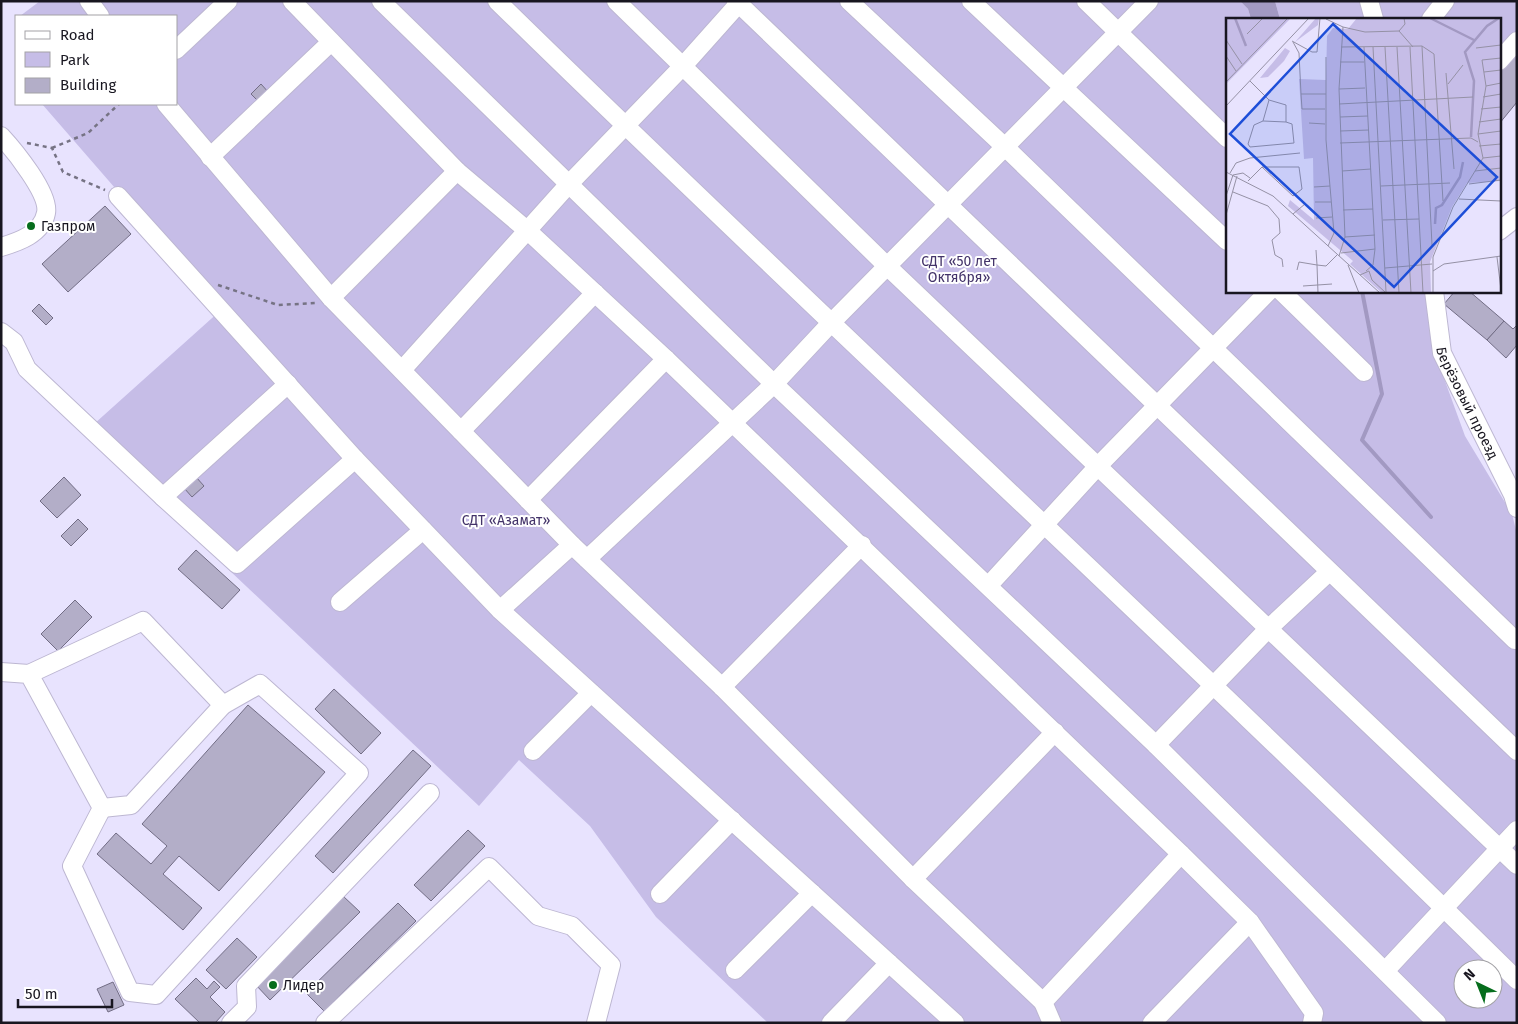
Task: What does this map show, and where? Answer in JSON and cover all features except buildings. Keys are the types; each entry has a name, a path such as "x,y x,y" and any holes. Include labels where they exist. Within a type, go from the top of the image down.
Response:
{"street":[{"path":"89,1 99,15"},
{"path":"178,48 228,1"},
{"path":"292,1 457,171 528,231 666,359 862,545 1250,922 1314,1013 1312,1023"},
{"path":"381,1 774,384 1156,744 1386,970 1437,1023"},
{"path":"497,1 830,324 1045,524 1517,980"},
{"path":"616,1 887,266 1099,465 1268,629 1517,865"},
{"path":"849,1 1005,147 1516,640"},
{"path":"971,1 1061,88 1226,240"},
{"path":"1086,1 1226,137"},
{"path":"587,559 774,384 830,324 1061,88 1149,1"},
{"path":"1370,1 1374,18"},
{"path":"1432,18 1445,1"},
{"path":"402,370 568,185 683,66 738,2 1156,407 1517,751"},
{"path":"1500,60 1517,41"},
{"path":"210,157 332,42"},
{"path":"167,105 331,298 572,545 722,687 912,879 1043,1002 1052,1023"},
{"path":"1,247 23,240 38,228 46,213 44,197 3,138"},
{"path":"331,298 457,171"},
{"path":"118,196 354,459 500,610 955,1023"},
{"path":"1500,230 1517,217"},
{"path":"989,585 1099,465 1268,292"},
{"path":"1282,292 1364,372"},
{"name":"Берёзовый проезд","path":"1434,292 1442,353 1516,499"},
{"path":"460,431 595,293"},
{"path":"1,332 14,342 27,370 162,497 237,564 354,459"},
{"path":"528,500 666,359"},
{"path":"162,497 288,384"},
{"path":"340,602 423,530"},
{"path":"500,610 572,545"},
{"path":"722,687 862,545"},
{"path":"1156,744 1268,629 1329,572"},
{"path":"1,672 29,674 143,621 223,705"},
{"path":"29,674 102,808"},
{"path":"260,684 359,773 156,995 130,992 72,866 102,808 131,806 223,705 260,684"},
{"path":"533,751 591,693"},
{"path":"912,879 1055,732"},
{"path":"231,1023 246,1007 246,986 430,793"},
{"path":"660,894 732,820"},
{"path":"1386,970 1517,830"},
{"path":"1043,1002 1181,854"},
{"path":"325,1023 489,867 538,916 572,926 611,965 596,1023"},
{"path":"735,970 812,893"},
{"path":"1152,1023 1250,922"},
{"path":"830,1023 889,963"}],"path":[{"path":"3,138 52,148 88,133 118,105"},
{"path":"52,148 63,172 118,196"},
{"path":"217,285 278,305 311,305 331,298"}],"green space":[{"path":"40,1 1240,1 1248,9 1251,18 1226,18 1226,292 1425,292 1437,359 1465,436 1512,514 1517,534 1517,1023 768,1023 656,917 590,826 519,760 479,806 84,433 221,310 43,105 178,105 178,15 21,15"},
{"path":"1275,1 1517,1 1517,49 1500,68 1500,18 1280,18"}],"shaded area":[{"path":"1240,1 1275,1 1280,18 1251,18 1248,9"}],"waterway":[{"path":"1362,292 1382,394 1362,440 1431,517"}],"place":[{"name":"Газпром","path":"31,226"},
{"name":"Лидер","path":"273,985"}],"park label":[{"name":"СДТ «50 лет Октября»","path":"959,270"},
{"name":"СДТ «Азамат»","path":"506,520"}]}
